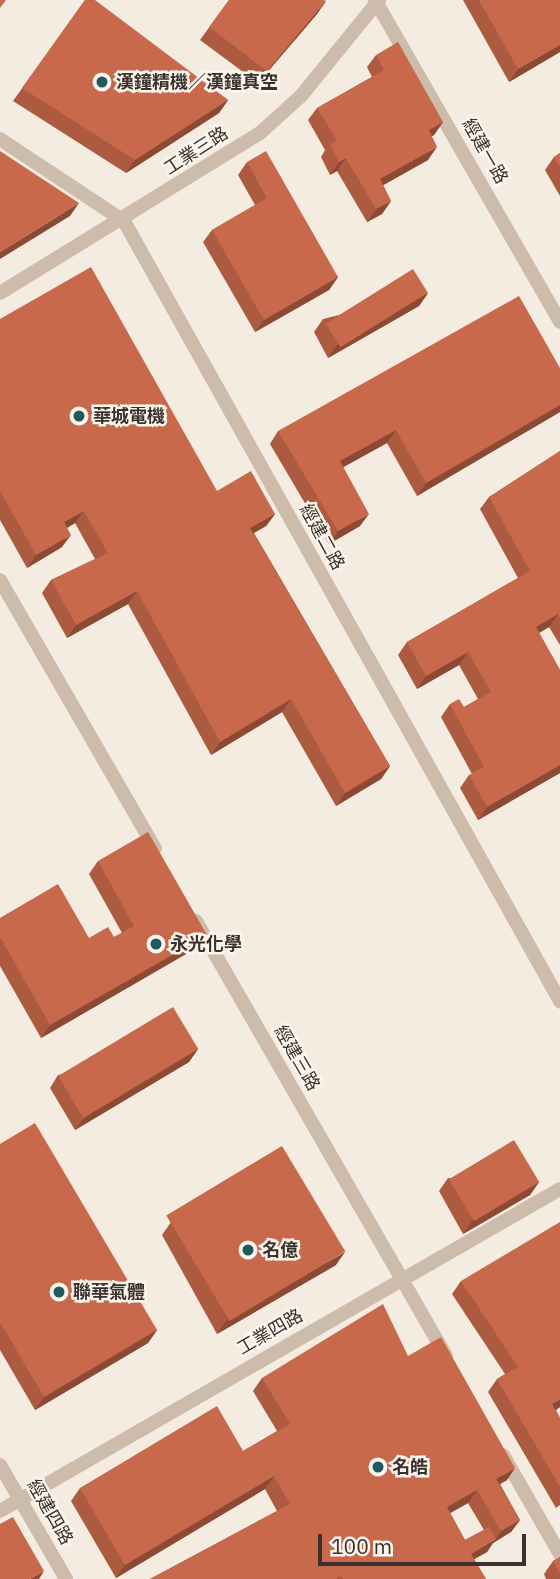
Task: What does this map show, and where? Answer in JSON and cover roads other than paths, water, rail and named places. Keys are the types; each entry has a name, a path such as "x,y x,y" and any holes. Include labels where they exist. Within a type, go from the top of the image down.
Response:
{"street":[{"name":"工業三路","path":"0,293 124,221 260,133 301,96 377,1"},
{"name":"經建一路","path":"377,1 560,322"},
{"name":"經建二路","path":"0,139 124,221 560,1001"},
{"path":"0,580 166,869"},
{"name":"經建三路","path":"187,905 457,1374"},
{"name":"工業四路","path":"0,1511 401,1278 560,1189"},
{"path":"491,1434 560,1554"},
{"name":"經建四路","path":"0,1465 66,1579"}],"place":[{"name":"漢鐘精機／漢鐘真空","path":"102,82"},
{"name":"華城電機","path":"79,416"},
{"name":"永光化學","path":"156,944"},
{"name":"名億","path":"248,1250"},
{"name":"聯華氣體","path":"59,1292"},
{"name":"名皓","path":"378,1467"}]}
